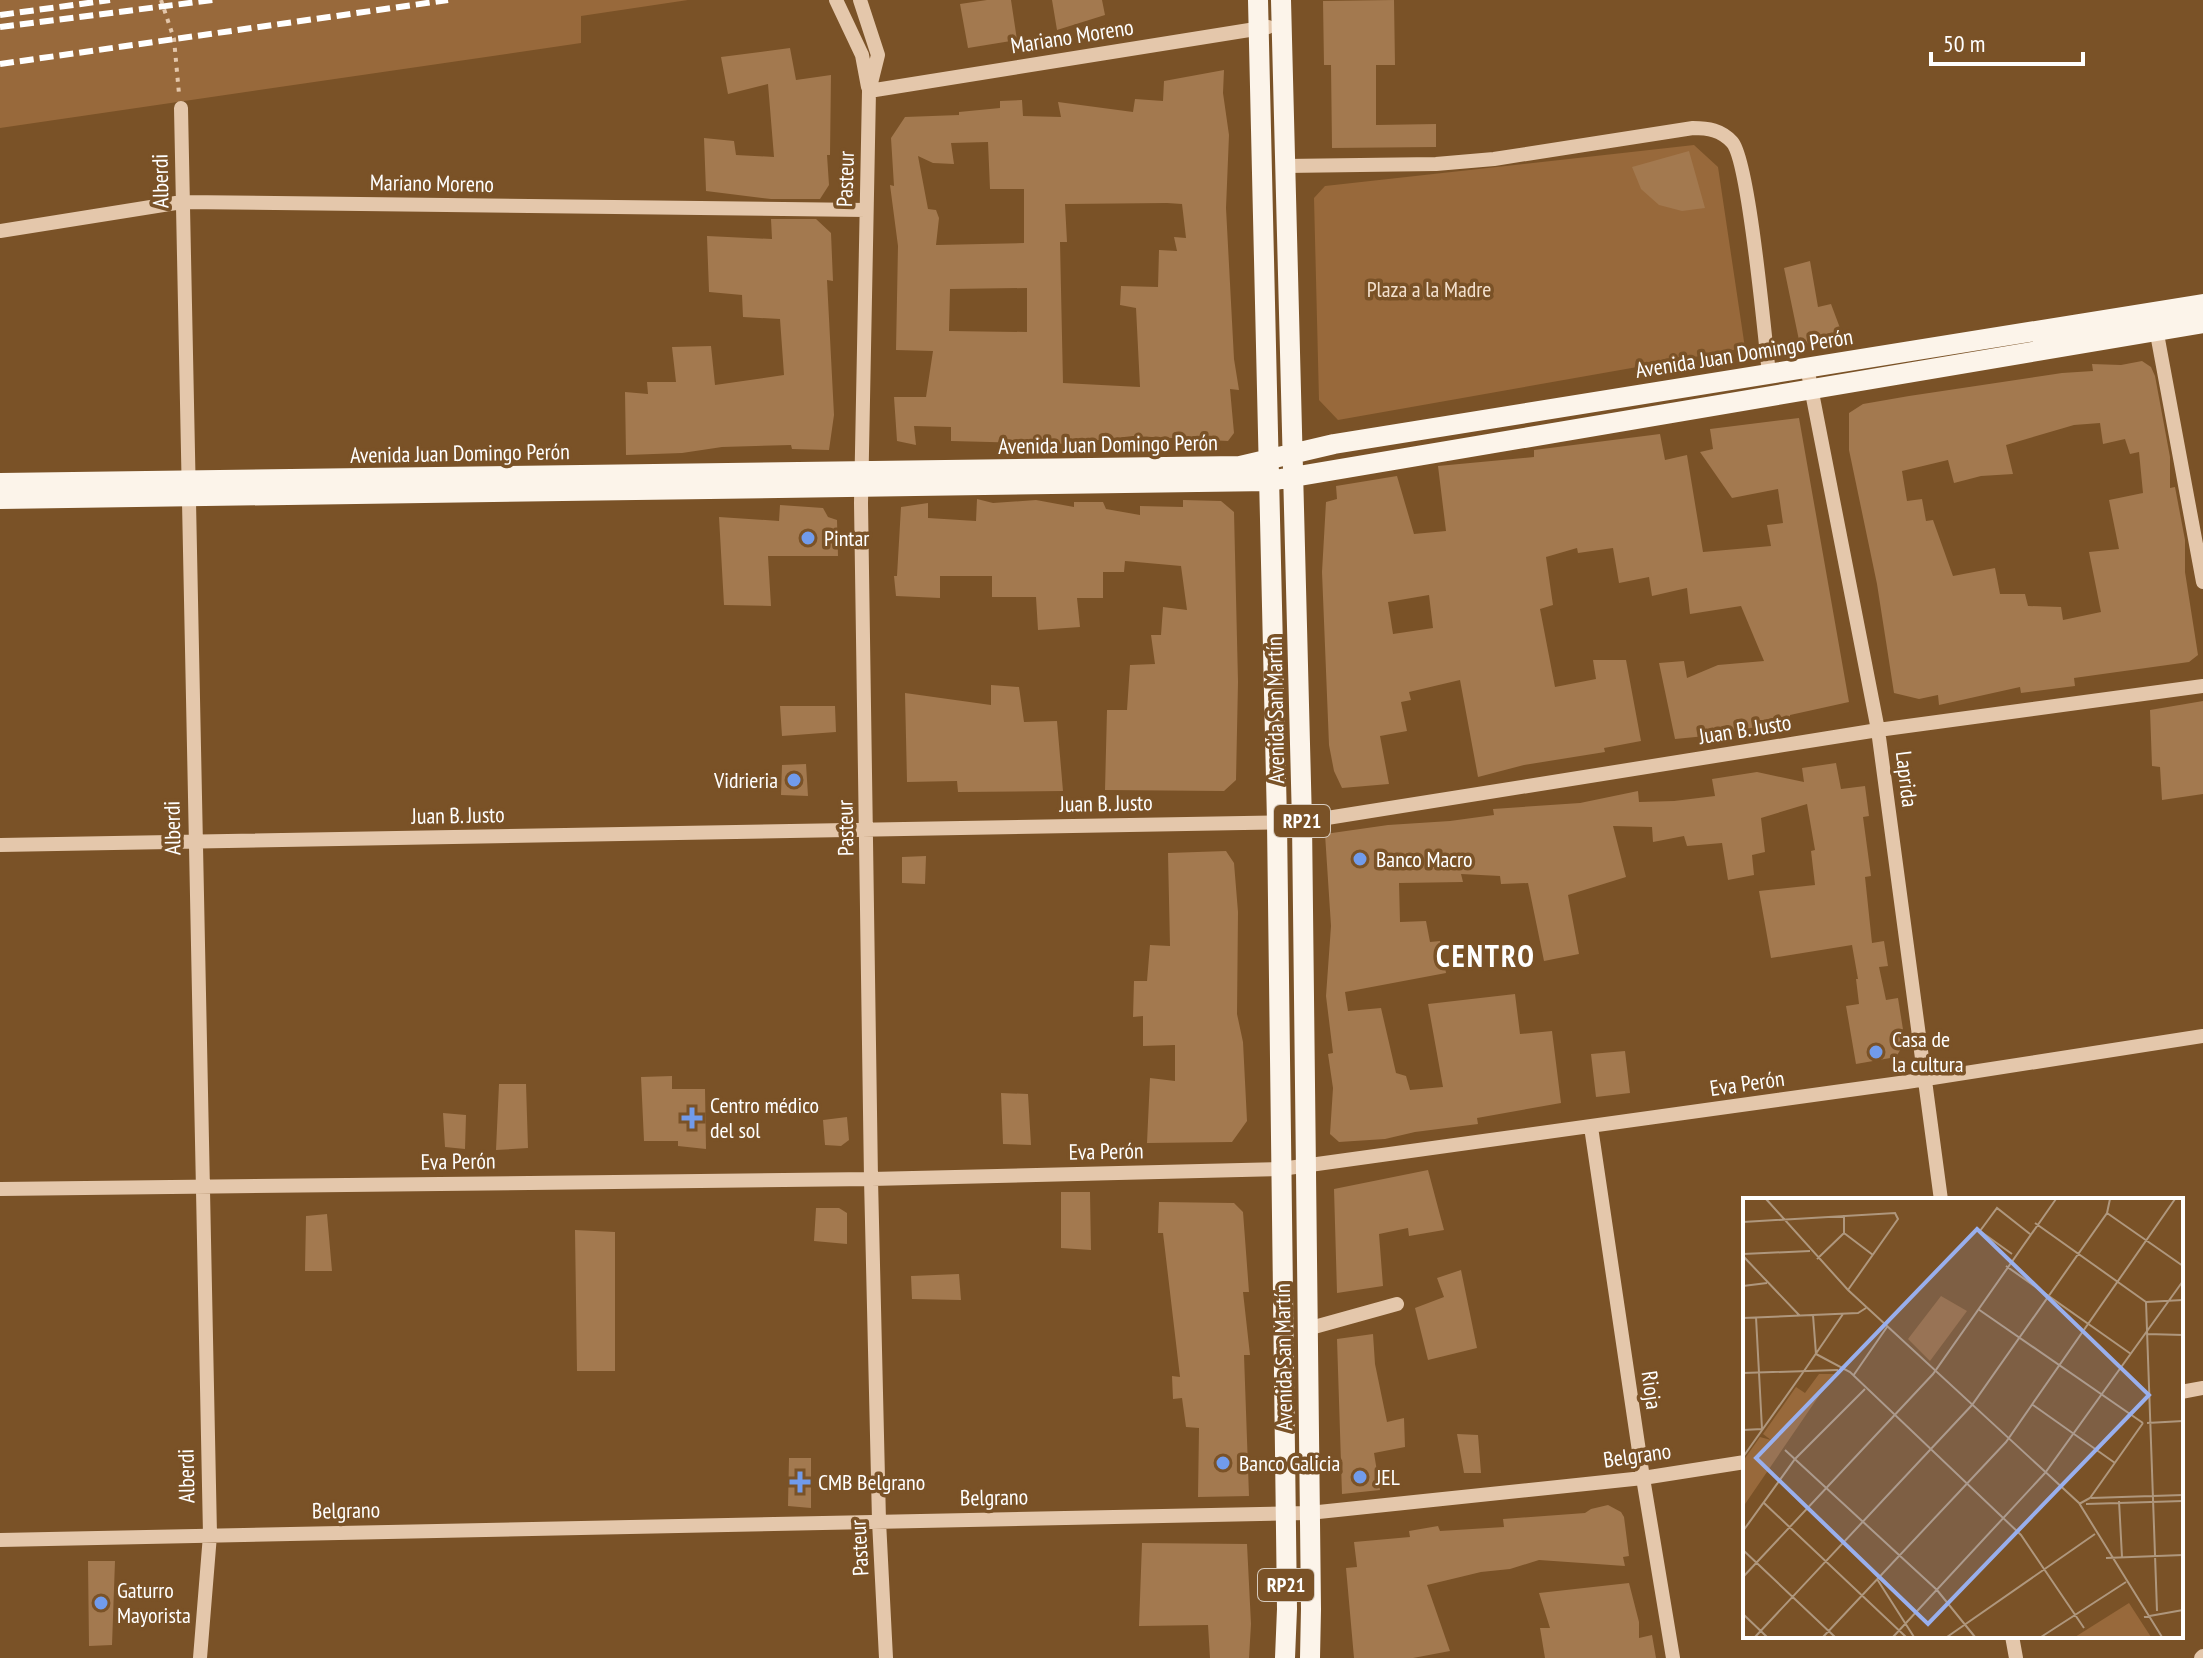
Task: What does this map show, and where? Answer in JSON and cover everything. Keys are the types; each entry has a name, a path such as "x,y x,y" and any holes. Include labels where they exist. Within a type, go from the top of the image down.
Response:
{"main road":[{"name":"Avenida San Martín","path":"1258,0 1277,822 1287,1609 1285,1658"},
{"name":"Avenida San Martín","path":"1281,0 1302,822 1310,1658"},
{"name":"Avenida Juan Domingo Perón","path":"0,483 188,488 862,479 1270,481 1811,388 2155,321 2203,304"},
{"name":"Avenida Juan Domingo Perón","path":"862,479 1240,466 1334,444 1807,367 2155,321 2203,323"},
{"name":"Avenida Juan Domingo Perón","path":"0,499 188,488"}],"street":[{"path":"836,0 862,55 869,91"},
{"name":"Pasteur","path":"860,0 878,55 869,91 862,479 871,1179 879,1521 886,1658"},
{"name":"Mariano Moreno","path":"869,91 1281,25"},
{"name":"Alberdi","path":"181,108 210,1535 200,1658"},
{"path":"1285,166 1436,164 1494,159 1693,128 1713,129 1733,142 1739,155 1769,374"},
{"name":"Mariano Moreno","path":"0,231 182,202 866,210"},
{"path":"2155,321 2203,582"},
{"name":"Laprida","path":"1807,367 1878,730 1941,1198"},
{"name":"Juan B. Justo","path":"0,845 1302,822 1878,730 2203,686"},
{"name":"Eva Perón","path":"0,1189 871,1179 1281,1169 1924,1080 2203,1036"},
{"name":"Rioja","path":"1591,1127 1673,1658"},
{"path":"1307,1329 1397,1304"},
{"path":"2183,1392 2203,1388"},
{"name":"Belgrano","path":"0,1540 1309,1513 1643,1478 1743,1462"},
{"path":"2012,1638 2016,1658"}],"path":[{"path":"161,0 174,39 181,108"}],"green space":[{"path":"0,0 688,0 581,16 581,43 0,128"},
{"name":"Plaza a la Madre","path":"1694,145 1718,167 1745,348 1338,420 1319,400 1314,198 1325,186"}],"building":[{"path":"1011,0 1017,40 968,48 960,4"},
{"path":"1052,0 1102,0 1105,15 1057,30"},
{"path":"1394,0 1395,65 1376,65 1376,125 1436,124 1436,147 1332,148 1331,65 1324,65 1323,1"},
{"path":"790,48 796,80 831,75 830,155 827,155 829,185 820,199 771,199 706,191 704,138 734,141 736,155 774,157 768,84 728,94 721,57"},
{"path":"1224,70 1223,93 1229,135 1226,208 1234,359 1239,390 1230,389 1234,433 1228,441 1133,436 1065,444 951,441 951,427 914,426 916,445 897,441 894,397 926,397 933,351 896,350 898,246 890,185 894,186 891,138 905,117 959,115 959,112 1000,108 1000,101 1022,100 1023,116 1061,117 1058,102 1133,112 1135,99 1163,101 1164,81","holes":["988,142 990,189 1024,189 1024,243 936,245 939,218 936,210 928,209 918,156 933,163 954,164 951,143","1065,204 1182,204 1186,238 1174,237 1177,251 1159,250 1158,287 1121,286 1120,305 1136,308 1140,387 1063,383 1060,242 1067,242","1027,288 1027,332 949,331 950,289"]},
{"path":"1689,151 1705,208 1682,211 1659,205 1641,189 1632,167"},
{"path":"771,219 816,219 831,233 833,281 827,280 834,415 829,450 792,449 791,445 626,455 625,392 648,394 647,382 676,382 672,347 711,346 715,385 784,375 780,319 743,317 742,295 709,292 707,236 772,239"},
{"path":"1810,261 1818,307 1831,304 1843,336 1800,345 1784,268"},
{"path":"2142,361 2151,367 2155,376 2170,457 2170,488 2175,487 2185,540 2185,572 2198,655 2189,662 2074,678 2075,686 2021,693 2020,687 1939,705 1938,695 1919,699 1894,693 1877,584 1849,450 1849,413 1863,404 2062,373 2093,371 2092,364 2121,365","holes":["2100,423 2103,444 2125,439 2130,454 2139,452 2143,493 2109,500 2119,549 2089,552 2101,612 2063,620 2061,607 2028,606 2025,594 2000,594 1995,568 1953,576 1933,520 1926,521 1922,499 1907,501 1902,471 1948,460 1954,483 1981,476 2013,474 2006,445 2074,425"]},
{"path":"1799,418 1849,702 1790,715 1790,721 1675,739 1659,663 1684,661 1687,678 1718,665 1764,661 1741,606 1690,614 1687,588 1652,596 1649,577 1619,583 1613,548 1578,553 1577,548 1546,557 1553,605 1540,609 1555,687 1596,679 1593,660 1626,660 1641,741 1604,748 1605,752 1524,765 1478,777 1460,680 1409,692 1411,700 1401,702 1407,731 1380,736 1389,784 1342,788 1334,771 1329,745 1322,572 1326,502 1337,499 1336,486 1397,476 1414,534 1446,531 1438,466 1534,457 1534,450 1660,434 1665,460 1687,455 1703,552 1771,546 1767,525 1783,523 1778,489 1732,498 1700,452 1713,449 1710,429","holes":["1429,595 1433,628 1393,634 1388,602"]},
{"path":"977,499 993,503 1036,500 1074,507 1074,502 1103,502 1106,509 1140,515 1140,506 1183,507 1183,500 1221,501 1234,512 1238,682 1236,780 1224,791 1105,790 1107,710 1127,710 1130,665 1155,664 1151,635 1161,635 1163,607 1187,610 1181,566 1125,561 1124,572 1103,572 1103,598 1077,598 1080,627 1038,630 1036,597 992,597 992,576 940,576 940,598 896,596 894,576 897,576 901,507 928,503 928,518 976,521"},
{"path":"780,505 823,508 828,517 837,520 838,556 768,556 771,606 724,605 719,517 779,521"},
{"path":"991,685 1019,687 1024,722 1057,721 1063,791 958,792 957,781 907,782 905,693 991,705"},
{"path":"2203,701 2203,794 2162,800 2160,767 2152,766 2150,710"},
{"path":"780,706 835,706 836,732 782,736"},
{"path":"1836,763 1841,789 1865,786 1869,816 1863,817 1871,876 1865,877 1872,943 1884,941 1888,966 1879,967 1886,1000 1898,998 1905,1042 1896,1057 1856,1064 1846,1006 1859,1004 1852,945 1771,958 1759,891 1815,885 1811,851 1815,850 1807,804 1761,818 1765,852 1752,855 1754,875 1728,880 1722,843 1687,846 1684,836 1653,842 1652,827 1613,826 1626,877 1568,895 1579,954 1544,961 1528,883 1501,884 1500,876 1461,874 1463,882 1399,883 1400,922 1426,921 1430,942 1440,941 1446,973 1345,992 1348,1011 1381,1008 1396,1073 1406,1076 1410,1090 1443,1087 1428,1004 1515,994 1520,1034 1552,1031 1561,1103 1477,1118 1478,1124 1385,1139 1339,1142 1330,1134 1333,1088 1328,1054 1333,1053 1326,996 1331,926 1325,834 1494,815 1493,809 1580,803 1638,791 1639,802 1715,796 1712,779 1757,772 1804,782 1802,768"},
{"name":"Vidrieria","path":"806,764 808,796 781,795 782,765"},
{"path":"1226,851 1234,863 1238,912 1237,1014 1243,1042 1247,1121 1232,1142 1147,1143 1150,1078 1175,1081 1175,1045 1143,1046 1143,1016 1133,1017 1134,981 1147,981 1150,945 1170,946 1168,853"},
{"path":"926,856 925,884 902,883 902,857"},
{"path":"1625,1051 1630,1093 1596,1097 1591,1054"},
{"path":"672,1076 672,1089 705,1089 706,1149 678,1146 678,1141 644,1141 641,1077"},
{"path":"499,1084 526,1084 528,1148 496,1150"},
{"path":"1001,1093 1028,1094 1031,1145 1003,1144"},
{"path":"443,1113 466,1115 465,1149 445,1147"},
{"path":"847,1117 849,1140 841,1146 825,1145 823,1120"},
{"path":"1428,1170 1444,1230 1409,1236 1408,1228 1379,1234 1383,1286 1337,1293 1334,1189"},
{"path":"1061,1192 1090,1192 1091,1250 1061,1248"},
{"path":"1159,1202 1234,1203 1243,1212 1249,1292 1243,1292 1250,1355 1244,1355 1249,1496 1198,1497 1199,1428 1186,1427 1182,1398 1173,1399 1172,1376 1180,1377 1163,1233 1158,1233"},
{"path":"816,1208 839,1208 847,1213 847,1244 814,1241"},
{"path":"327,1214 332,1271 305,1271 306,1216"},
{"path":"575,1230 615,1232 615,1371 577,1371"},
{"path":"1461,1270 1477,1348 1428,1360 1415,1308 1444,1297 1437,1278"},
{"path":"959,1274 961,1300 912,1299 911,1276"},
{"path":"1373,1334 1375,1364 1387,1422 1404,1418 1405,1447 1374,1453 1380,1490 1342,1494 1337,1339"},
{"path":"1457,1434 1478,1435 1481,1473 1464,1473"},
{"name":"CMB Belgrano","path":"789,1458 811,1458 811,1508 788,1506"},
{"path":"1608,1505 1624,1517 1629,1556 1623,1557 1625,1566 1539,1560 1510,1569 1481,1572 1427,1585 1450,1651 1413,1658 1354,1658 1346,1568 1357,1567 1354,1542 1410,1537 1409,1531 1438,1526 1440,1531 1504,1527 1503,1519 1585,1513"},
{"path":"1142,1543 1247,1544 1251,1624 1249,1658 1210,1658 1208,1625 1139,1626"},
{"name":"Gaturro Mayorista","path":"88,1561 115,1561 112,1645 89,1646"},
{"path":"1629,1583 1639,1622 1639,1638 1652,1635 1656,1658 1545,1658 1540,1628 1550,1628 1539,1593"}],"railway":[{"path":"0,15 110,0"},
{"path":"0,27 213,0"},
{"path":"0,64 448,0"}],"place":[{"name":"Pintar","path":"808,538"},
{"name":"Vidrieria","path":"794,780"},
{"name":"Banco Macro","path":"1360,859"},
{"name":"Casa de la cultura","path":"1876,1052"},
{"name":"Centro médico del sol","path":"692,1118"},
{"name":"Banco Galicia","path":"1223,1463"},
{"name":"JEL","path":"1360,1477"},
{"name":"CMB Belgrano","path":"800,1482"},
{"name":"Gaturro Mayorista","path":"101,1603"}],"district":[{"name":"CENTRO","path":"1486,955"}]}
